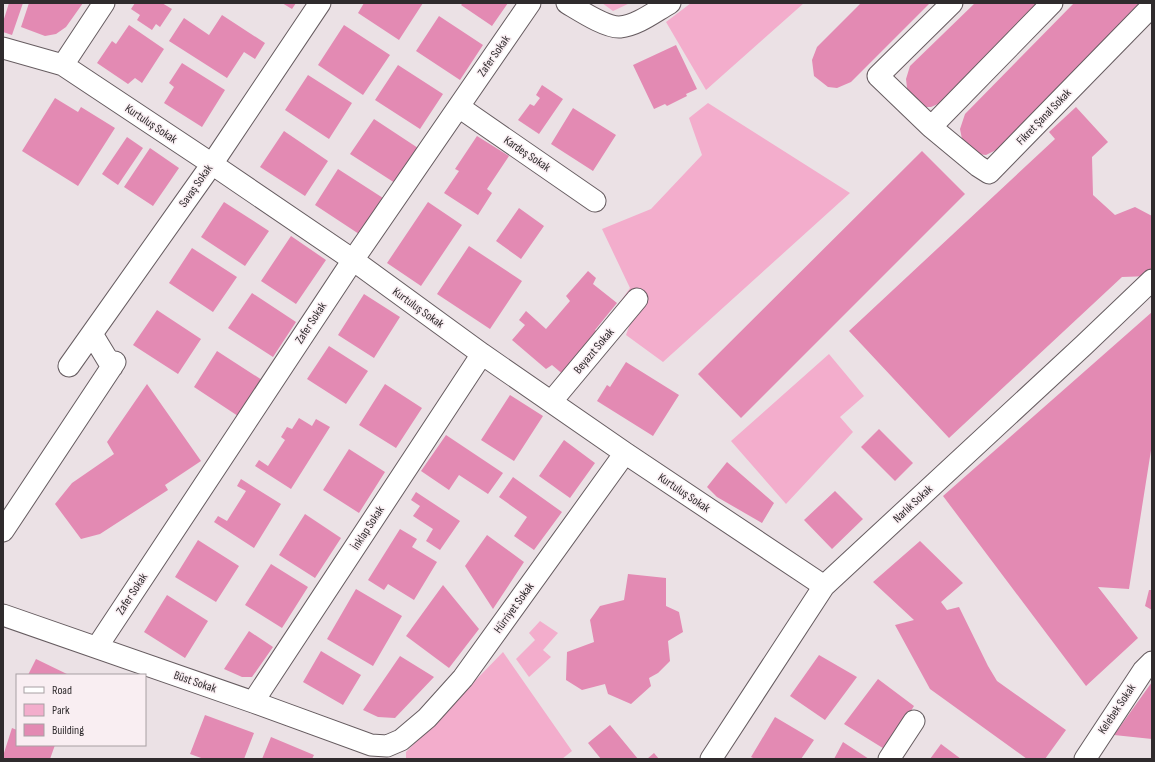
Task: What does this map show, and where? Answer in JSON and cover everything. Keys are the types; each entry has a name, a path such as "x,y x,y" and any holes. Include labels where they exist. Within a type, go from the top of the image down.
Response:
{"street":[{"path":"63,65 104,3"},
{"name":"Savaş Sokak","path":"69,366 212,164 320,3"},
{"name":"Zafer Sokak","path":"97,647 353,260 530,3"},
{"path":"567,3 603,23 618,27 636,23 670,3"},
{"name":"Fikret Şanal Sokak","path":"952,3 878,76 931,127 989,174 1152,6"},
{"path":"931,127 1052,3"},
{"name":"Kurtuluş Sokak","path":"3,48 63,65 353,260 482,354 625,454 824,586"},
{"name":"Kardeş Sokak","path":"459,107 595,201"},
{"name":"Narlık Sokak","path":"710,759 824,586 1061,367 1152,280"},
{"name":"Beyazıt Sokak","path":"550,402 637,300"},
{"path":"3,531 114,364 92,334"},
{"name":"İnklap Sokak","path":"253,702 482,354"},
{"name":"Hürriyet Sokak","path":"387,746 401,740 427,718 463,678 625,454"},
{"name":"Büst Sokak","path":"3,615 253,702 371,745 387,746"},
{"name":"Kelebek Sokak","path":"1085,759 1142,671 1152,662"},
{"path":"889,759 914,721"}],"green space":[{"path":"602,3 630,3 613,11"},
{"path":"691,3 804,3 706,90 666,22"},
{"path":"708,103 850,193 663,362 626,335 631,321 620,302 630,288 602,229 651,209 702,155 689,118"},
{"path":"829,354 864,396 840,417 853,432 786,504 731,441"},
{"path":"540,621 558,633 543,650 551,657 529,677 516,659 535,640 529,633"},
{"path":"503,652 572,751 562,759 406,759 406,752"}],"building":[{"path":"9,3 23,3 12,35 3,32 3,22"},
{"path":"29,3 83,3 66,27 56,34 45,36 21,27"},
{"path":"135,3 162,3 172,9 160,27 156,24 152,30 137,20 140,15 131,9"},
{"path":"282,3 296,3 292,9"},
{"path":"364,3 423,3 399,40 358,13"},
{"path":"463,3 508,3 492,26 461,5"},
{"path":"861,3 930,3 851,82 837,88 828,87 814,76 812,60 817,47"},
{"path":"975,3 1044,3 945,101 931,107 922,107 908,96 906,79 910,66"},
{"path":"1074,3 1141,3 1000,148 986,155 977,154 963,144 960,129 965,114"},
{"path":"222,15 265,43 255,59 244,52 227,78 169,41 184,18 209,35"},
{"path":"439,16 483,45 460,80 416,51"},
{"path":"129,25 164,49 142,83 135,78 128,84 97,63 112,41 116,44"},
{"path":"344,25 390,55 363,95 318,65"},
{"path":"676,45 697,89 667,106 665,104 654,109 633,65"},
{"path":"182,63 225,90 202,127 164,103 174,87 169,83"},
{"path":"398,65 443,94 420,129 375,100"},
{"path":"308,75 352,103 329,139 285,110"},
{"path":"542,85 563,99 539,134 518,120 530,104 534,106 540,98 536,95"},
{"path":"55,98 78,112 81,107 115,128 78,186 22,151"},
{"path":"1076,107 1108,142 1092,157 1093,195 1115,215 1135,207 1152,216 1152,273 1150,276 1122,277 949,438 849,331 1055,139 1049,132"},
{"path":"573,108 616,135 593,171 551,144"},
{"path":"374,119 418,148 395,183 350,154"},
{"path":"284,131 328,161 305,196 260,167"},
{"path":"477,136 509,156 487,189 492,193 478,215 444,193 459,171 455,169"},
{"path":"127,137 143,148 118,185 102,174"},
{"path":"150,148 179,168 153,206 124,187"},
{"path":"922,151 965,194 741,418 698,374"},
{"path":"338,169 383,198 359,234 315,205"},
{"path":"224,202 269,231 245,266 201,237"},
{"path":"428,202 462,225 421,286 387,263"},
{"path":"519,208 544,226 521,259 496,241"},
{"path":"291,236 326,260 296,304 261,281"},
{"path":"469,246 522,281 490,329 437,294"},
{"path":"192,248 237,277 213,312 169,283"},
{"path":"588,271 596,278 593,284 617,303 595,330 600,334 565,376 552,365 546,369 512,340 525,325 519,320 526,311 546,329 570,301 566,296"},
{"path":"252,293 296,322 273,357 228,328"},
{"path":"364,294 400,317 374,358 338,335"},
{"path":"157,310 201,339 178,374 133,345"},
{"path":"1152,312 1152,444 1129,589 1098,587 1138,638 1086,686 943,496"},
{"path":"329,346 368,371 346,404 307,379"},
{"path":"217,351 262,380 238,416 194,387"},
{"path":"626,362 679,395 653,436 597,401 607,385 610,387"},
{"path":"147,384 201,461 165,485 168,490 100,534 81,539 55,504 72,483 114,454 107,442"},
{"path":"385,384 422,408 396,448 359,425"},
{"path":"510,395 543,416 514,461 481,440"},
{"path":"299,418 312,426 316,419 330,427 291,489 255,466 259,460 268,466 285,440 281,437 287,427 292,429"},
{"path":"879,429 913,463 895,481 861,447"},
{"path":"446,435 503,473 488,494 459,475 449,490 421,471"},
{"path":"564,440 595,463 570,498 539,476"},
{"path":"349,449 385,472 359,513 323,490"},
{"path":"727,462 774,503 762,523 717,497 707,487"},
{"path":"513,477 562,512 534,550 514,536 527,517 499,497"},
{"path":"241,479 281,504 254,548 214,522 218,516 227,521 246,491 237,486"},
{"path":"835,491 863,519 832,549 804,520"},
{"path":"416,492 460,521 440,550 426,541 433,529 413,516 420,506 411,500"},
{"path":"305,514 341,538 315,578 279,555"},
{"path":"400,529 417,539 412,547 437,562 414,600 388,584 384,590 368,580"},
{"path":"487,535 524,562 493,609 465,566"},
{"path":"198,540 239,566 216,602 175,577"},
{"path":"920,541 963,583 941,602 947,610 959,607 997,681 1066,730 1045,759 1027,759 930,689 895,625 914,620 873,582"},
{"path":"271,564 308,587 282,628 245,605"},
{"path":"628,574 666,578 666,606 679,612 683,632 668,641 670,661 658,673 649,678 651,686 631,704 608,694 605,684 582,690 566,680 567,652 594,642 590,620 600,606 624,600"},
{"path":"443,585 479,629 449,668 406,636"},
{"path":"356,589 402,616 373,666 327,639"},
{"path":"1149,590 1152,590 1152,610 1145,606"},
{"path":"167,595 208,621 185,658 144,632"},
{"path":"249,631 273,647 252,677 242,677 224,669"},
{"path":"321,651 361,675 343,705 303,682"},
{"path":"819,655 857,677 825,720 790,696"},
{"path":"400,656 434,677 395,718 378,717 363,710"},
{"path":"36,659 67,674 28,674"},
{"path":"878,679 914,706 886,750 844,724"},
{"path":"1152,682 1152,739 1114,735"},
{"path":"205,715 254,733 244,759 204,759 190,754"},
{"path":"775,717 814,740 801,759 755,759 751,757"},
{"path":"610,725 638,759 601,759 588,743"},
{"path":"12,728 16,730 16,746 55,746 50,759 3,759"},
{"path":"271,737 314,755 312,759 262,759"},
{"path":"843,742 869,759 834,759"},
{"path":"941,744 961,759 930,759"},
{"path":"654,753 659,759 647,759"}]}
